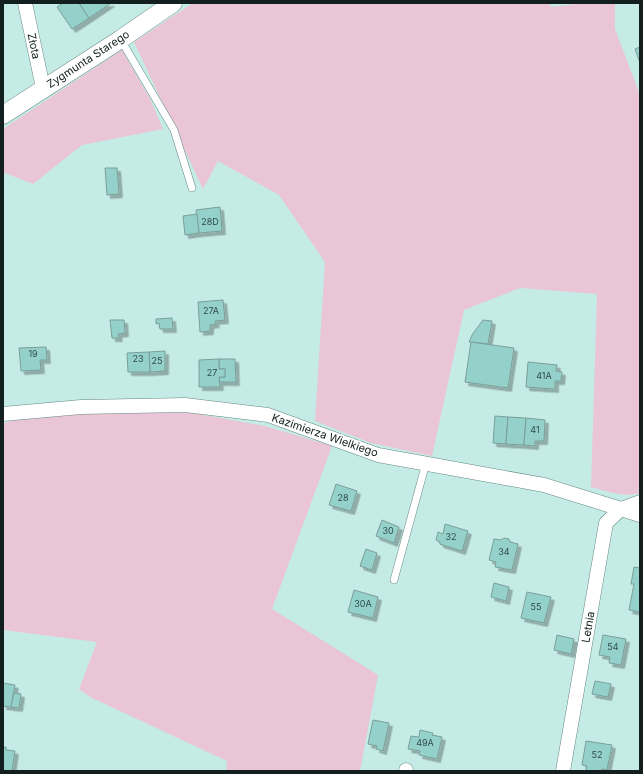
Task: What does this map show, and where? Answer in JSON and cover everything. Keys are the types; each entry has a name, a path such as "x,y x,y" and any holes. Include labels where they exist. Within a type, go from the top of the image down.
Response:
{"street":[{"name":"Złota","path":"25,3 43,88"},
{"name":"Zygmunta Starego","path":"3,115 121,39 173,3"},
{"name":"Kazimierza Wielkiego","path":"3,414 80,407 185,405 268,415 378,455 544,485 621,509"},
{"path":"621,509 640,502"},
{"path":"621,509 640,515"},
{"name":"Letnia","path":"564,771 606,523 621,509"}],"lane":[{"path":"121,39 174,130 192,188"},
{"path":"394,580 426,463"}],"shaded area":[{"path":"193,3 550,3 551,7 584,3 615,3 615,29 640,95 640,493 628,495 591,487 597,294 520,288 464,310 432,456 371,443 315,421 325,262 279,195 218,161 203,189 134,42"},
{"path":"122,50 150,99 163,129 82,145 33,184 3,172 3,129"},
{"path":"113,411 187,412 265,426 332,446 272,609 378,675 360,771 226,771 227,761 90,697 79,689 97,642 3,630 3,424 15,419"}],"building":[{"path":"63,3 79,3 89,18 72,29 57,7"},
{"path":"79,3 111,3 89,18"},
{"path":"640,47 640,63 635,49"},
{"path":"105,168 117,168 119,194 107,195"},
{"path":"220,207 222,231 199,233 196,210"},
{"path":"197,214 199,233 185,235 183,216"},
{"path":"223,300 225,320 215,321 216,324 210,325 210,331 200,332 198,302"},
{"path":"172,318 173,329 160,329 159,323 156,324 156,319"},
{"path":"110,320 124,320 125,333 118,334 119,338 112,338"},
{"path":"483,320 492,321 488,344 469,342 472,335"},
{"path":"471,342 514,348 508,388 465,382"},
{"path":"46,347 47,360 40,360 41,370 21,371 19,348"},
{"path":"165,351 165,371 150,372 149,352"},
{"path":"149,352 150,372 128,372 127,353"},
{"path":"219,359 235,359 236,382 219,382 219,377 225,377 225,369 219,369"},
{"path":"219,359 219,369 225,369 225,377 219,377 220,387 199,387 199,360"},
{"path":"528,362 557,365 556,371 562,372 561,381 555,381 555,389 526,387"},
{"path":"495,416 508,417 506,444 493,443"},
{"path":"508,417 526,418 524,445 506,444"},
{"path":"526,418 545,420 544,441 535,441 535,446 524,445"},
{"path":"336,484 357,491 351,511 329,505"},
{"path":"382,520 399,527 394,543 376,536"},
{"path":"445,524 468,531 462,551 440,544 440,542 436,540 438,532 443,534"},
{"path":"504,538 509,539 510,542 518,544 512,570 495,567 496,562 489,560 494,539 501,540"},
{"path":"366,549 377,553 372,570 360,566"},
{"path":"634,567 640,568 640,612 629,610 634,584 631,584"},
{"path":"494,583 509,587 506,601 491,597"},
{"path":"354,590 378,597 373,618 348,612"},
{"path":"527,592 551,597 544,623 521,618"},
{"path":"557,635 574,639 571,654 554,650"},
{"path":"603,635 626,639 621,665 609,663 610,657 599,655"},
{"path":"595,681 611,684 608,697 592,694"},
{"path":"3,683 15,685 11,707 3,706"},
{"path":"14,693 21,694 19,708 11,707"},
{"path":"373,720 389,723 383,751 376,749 377,746 368,744"},
{"path":"420,730 442,737 437,759 419,755 420,751 408,749 411,736 419,737"},
{"path":"586,741 612,745 607,770 602,769 601,771 586,771 587,766 582,765"},
{"path":"3,747 6,747 6,750 15,751 12,771 3,771"}]}
